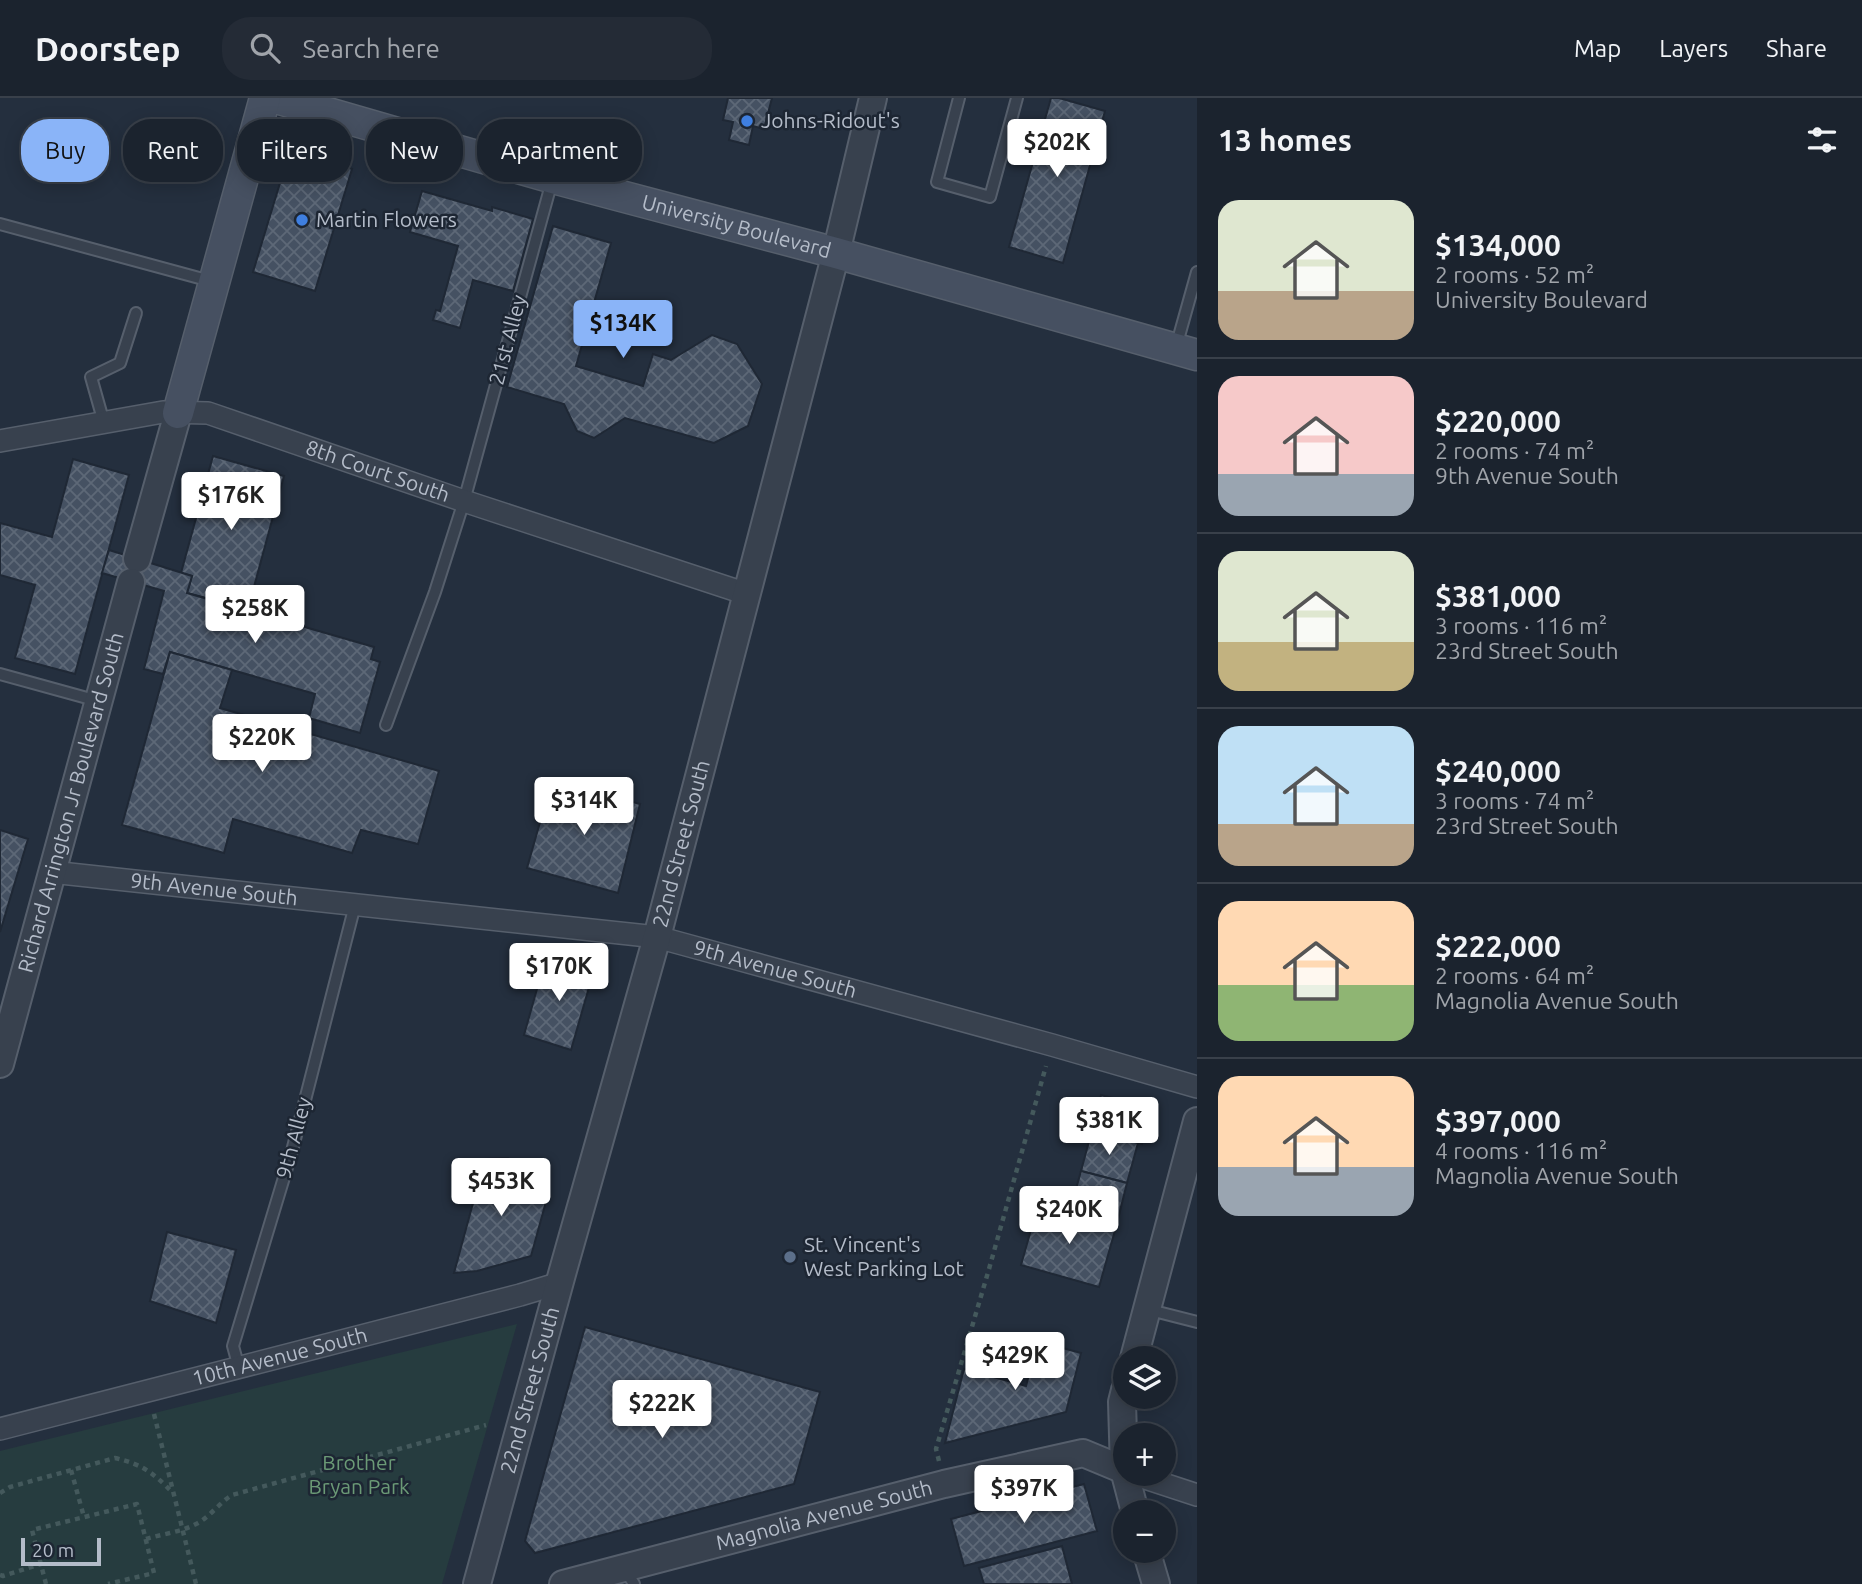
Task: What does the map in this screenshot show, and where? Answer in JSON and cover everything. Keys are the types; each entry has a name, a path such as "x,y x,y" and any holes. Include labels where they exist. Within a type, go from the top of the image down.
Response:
{"main road":[{"name":"Richard Arrington Jr Boulevard South","path":"178,413 265,98"},
{"name":"University Boulevard","path":"276,98 477,156"},
{"name":"University Boulevard","path":"567,182 836,253 1186,352"}],"street":[{"name":"22nd Street South","path":"477,1584 657,937 836,253 873,98"},
{"name":"8th Court South","path":"0,441 163,412 208,413 747,594"},
{"name":"Richard Arrington Jr Boulevard South","path":"0,1063 178,413"},
{"name":"9th Avenue South","path":"51,872 657,937 1197,1087"},
{"path":"1137,1346 1197,1121"},
{"name":"10th Avenue South","path":"0,1429 559,1283"},
{"name":"Magnolia Avenue South","path":"563,1584 629,1576 944,1484 1083,1454 1113,1466"},
{"path":"1170,1486 1197,1495"},
{"path":"1150,1563 1156,1584"}],"lane":[{"path":"959,98 937,182 990,197 1017,98"},
{"name":"21st Alley","path":"386,726 435,592 464,501 551,182"},
{"path":"0,224 215,282"},
{"path":"1186,352 1197,272"},
{"path":"104,423 91,377 120,363 136,313"},
{"path":"0,674 98,701"},
{"name":"9th Alley","path":"239,1368 233,1346 292,1152 355,905"},
{"path":"1146,1310 1197,1322"}],"path":[{"path":"944,1484 936,1449 1052,1045"},
{"path":"153,1414 197,1584"},
{"path":"146,1539 194,1525 232,1495 486,1425"},
{"path":"0,1493 10,1487 115,1458 150,1471 173,1493"},
{"path":"71,1470 84,1517"},
{"path":"46,1584 32,1530 137,1504 154,1573 108,1584"},
{"path":"1,1576 41,1564"}],"green space":[{"name":"Brother Bryan Park","path":"517,1324 442,1584 0,1584 0,1451"}],"building":[{"name":"Johns-Ridout's","path":"728,98 772,98 764,129 753,126 749,145 729,140 733,122 723,120"},
{"path":"1051,98 1105,111 1063,263 1009,247"},
{"name":"Martin Flowers","path":"280,182 348,182 315,291 253,272"},
{"path":"422,191 492,211 492,207 533,219 513,291 473,280 460,328 433,320 436,310 440,311 458,246 410,232"},
{"path":"553,226 611,243 576,366 643,386 653,354 671,360 712,335 737,344 762,384 748,426 714,443 625,418 594,438 577,431 564,404 507,387"},
{"path":"213,456 284,476 248,609 187,593 192,576 181,573"},
{"path":"73,459 129,475 75,674 15,658 35,585 0,575 0,523 52,537"},
{"path":"109,550 192,576 187,593 374,647 371,659 380,662 360,733 309,718 315,694 170,652 163,674 144,669 164,591 102,573"},
{"path":"170,652 232,670 220,708 439,771 418,844 361,830 352,853 233,819 224,853 122,825"},
{"path":"552,780 640,804 618,893 527,868"},
{"path":"0,830 28,839 0,932"},
{"path":"546,957 594,970 571,1050 524,1035"},
{"path":"1101,1095 1150,1108 1142,1144 1092,1130"},
{"path":"1092,1130 1138,1143 1127,1183 1081,1171"},
{"path":"508,1158 547,1198 531,1256 477,1271 454,1273 485,1159"},
{"path":"1081,1171 1127,1183 1116,1227 1069,1214"},
{"path":"1038,1205 1116,1227 1099,1287 1021,1265"},
{"path":"167,1232 236,1250 216,1323 150,1301"},
{"path":"585,1327 820,1392 794,1484 535,1553 525,1541"},
{"path":"1022,1337 1081,1353 1066,1412 945,1443 964,1369 1026,1386 1031,1367 1015,1362"},
{"path":"1084,1484 1097,1531 964,1566 951,1519"},
{"path":"1062,1546 1072,1584 984,1584 979,1568"}],"place":[{"name":"Johns-Ridout's","path":"747,121"},
{"name":"Martin Flowers","path":"302,220"},
{"name":"St. Vincent's West Parking Lot","path":"790,1257"}]}
